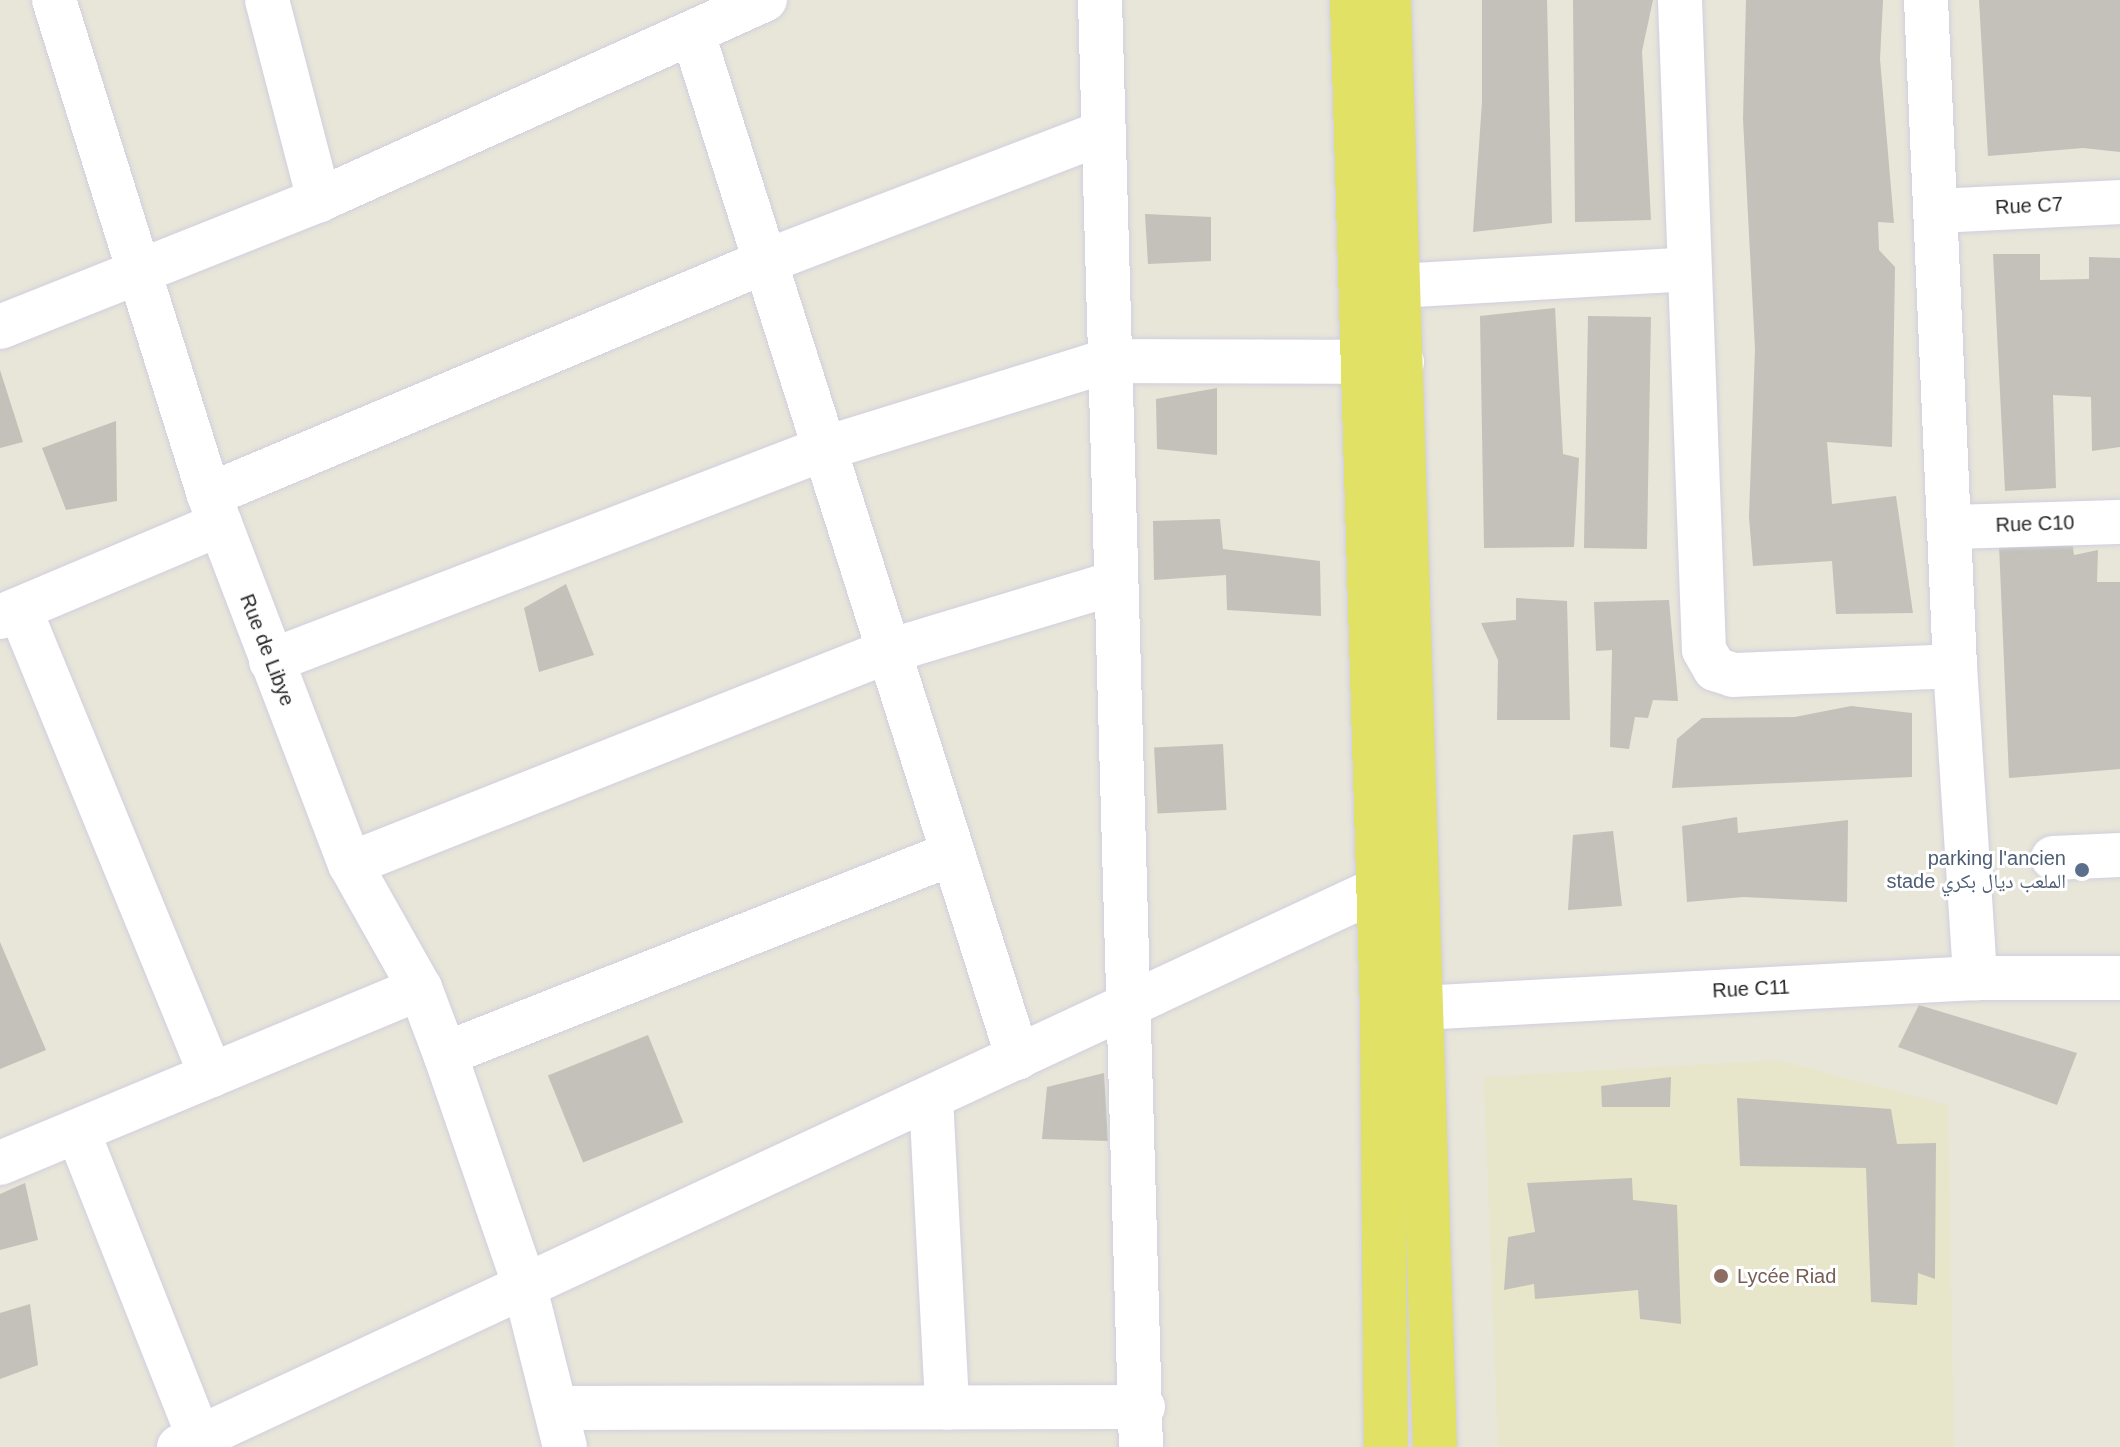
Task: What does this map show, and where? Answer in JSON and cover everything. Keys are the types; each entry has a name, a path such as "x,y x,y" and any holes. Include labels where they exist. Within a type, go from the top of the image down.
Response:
{"main road":[{"path":"1352,0 1382,287"},
{"path":"1386,1447 1402,1008 1416,871 1384,363 1382,287 1389,0"},
{"path":"1384,363 1378,891 1402,1008 1435,1447"}],"street":[{"path":"267,0 319,200"},
{"path":"0,327 141,274 319,200 765,0"},
{"path":"561,1428 947,1408 1142,1427 1131,1008 1107,361 1100,0"},
{"path":"1680,0 1704,650 1715,669 1733,675 1955,666"},
{"path":"1926,0 1938,211 1955,666 1975,978"},
{"name":"Rue de Libye","path":"49,1 141,274 214,510 350,864 420,988 445,1054 524,1284 561,1428"},
{"path":"693,34 826,448 886,652 1018,1058"},
{"path":"211,1075 10,614 214,510 764,262 1101,133"},
{"name":"Rue C7","path":"1938,211 2120,202"},
{"path":"1382,287 1689,269"},
{"path":"271,661 826,448 1107,361 1384,363"},
{"name":"Rue C10","path":"1950,527 2120,522"},
{"path":"350,864 886,652 1115,583"},
{"path":"445,1054 951,854"},
{"path":"2053,858 2120,855"},
{"path":"78,1132 189,1442 524,1284 1131,1008 1416,871"},
{"name":"Rue C11","path":"1402,1008 1975,978 2120,978"},
{"path":"0,1163 420,988"},
{"path":"931,1098 947,1408"}],"shaded area":[{"name":"Lycée Riad","path":"1778,1060 1948,1105 1954,1447 1498,1447 1484,1077"}],"building":[{"path":"1482,0 1547,0 1552,223 1473,232 1482,102"},
{"path":"1573,0 1653,0 1642,51 1651,220 1575,222"},
{"path":"1746,0 1883,0 1880,59 1894,223 1878,222 1879,250 1895,267 1892,447 1827,442 1832,504 1896,496 1913,613 1836,614 1832,561 1753,566 1749,517 1755,349 1743,119"},
{"path":"1979,0 2120,0 2120,152 2083,148 1988,156"},
{"path":"1145,214 1211,217 1211,261 1148,264"},
{"path":"1993,254 2040,254 2040,280 2089,279 2089,257 2120,258 2120,447 2092,451 2091,397 2053,395 2056,488 2005,491"},
{"path":"1555,308 1563,454 1579,458 1574,547 1484,548 1480,316"},
{"path":"1588,316 1651,317 1647,549 1584,548"},
{"path":"0,370 23,442 0,448"},
{"path":"1217,388 1217,455 1157,449 1156,399"},
{"path":"116,421 117,501 66,510 42,448"},
{"path":"1220,519 1223,549 1320,561 1321,616 1227,610 1226,575 1154,580 1153,521"},
{"path":"2072,540 2074,555 2098,550 2097,582 2120,582 2120,769 2009,778 1999,545"},
{"path":"566,584 594,655 539,672 524,608"},
{"path":"1516,598 1567,601 1570,720 1497,720 1498,660 1481,623 1516,620"},
{"path":"1669,600 1678,701 1653,700 1648,718 1635,717 1629,749 1610,747 1612,650 1596,651 1594,602"},
{"path":"1851,706 1912,713 1912,777 1672,788 1677,739 1702,718 1795,717"},
{"path":"1223,744 1226,810 1158,814 1154,748"},
{"path":"1737,817 1738,833 1848,820 1847,902 1743,897 1687,902 1682,826"},
{"path":"1613,831 1622,906 1568,910 1573,835"},
{"path":"0,942 46,1050 0,1069"},
{"path":"1919,1005 2077,1053 2057,1105 1898,1047"},
{"path":"648,1035 683,1122 583,1163 548,1075"},
{"path":"1104,1073 1108,1141 1042,1139 1047,1087"},
{"path":"1671,1077 1670,1107 1602,1107 1601,1086"},
{"path":"1737,1098 1891,1109 1897,1144 1936,1143 1935,1279 1918,1273 1917,1305 1871,1302 1866,1168 1740,1166"},
{"path":"1632,1178 1633,1200 1677,1205 1681,1324 1640,1319 1638,1290 1535,1299 1534,1284 1504,1290 1508,1237 1535,1232 1527,1183"},
{"path":"25,1183 38,1240 0,1250 0,1194"},
{"path":"30,1304 38,1365 0,1379 0,1313"}],"place":[{"name":"parking l'ancien stade الملعب ديال بكري","path":"2082,870"},
{"name":"Lycée Riad","path":"1721,1276"}]}
